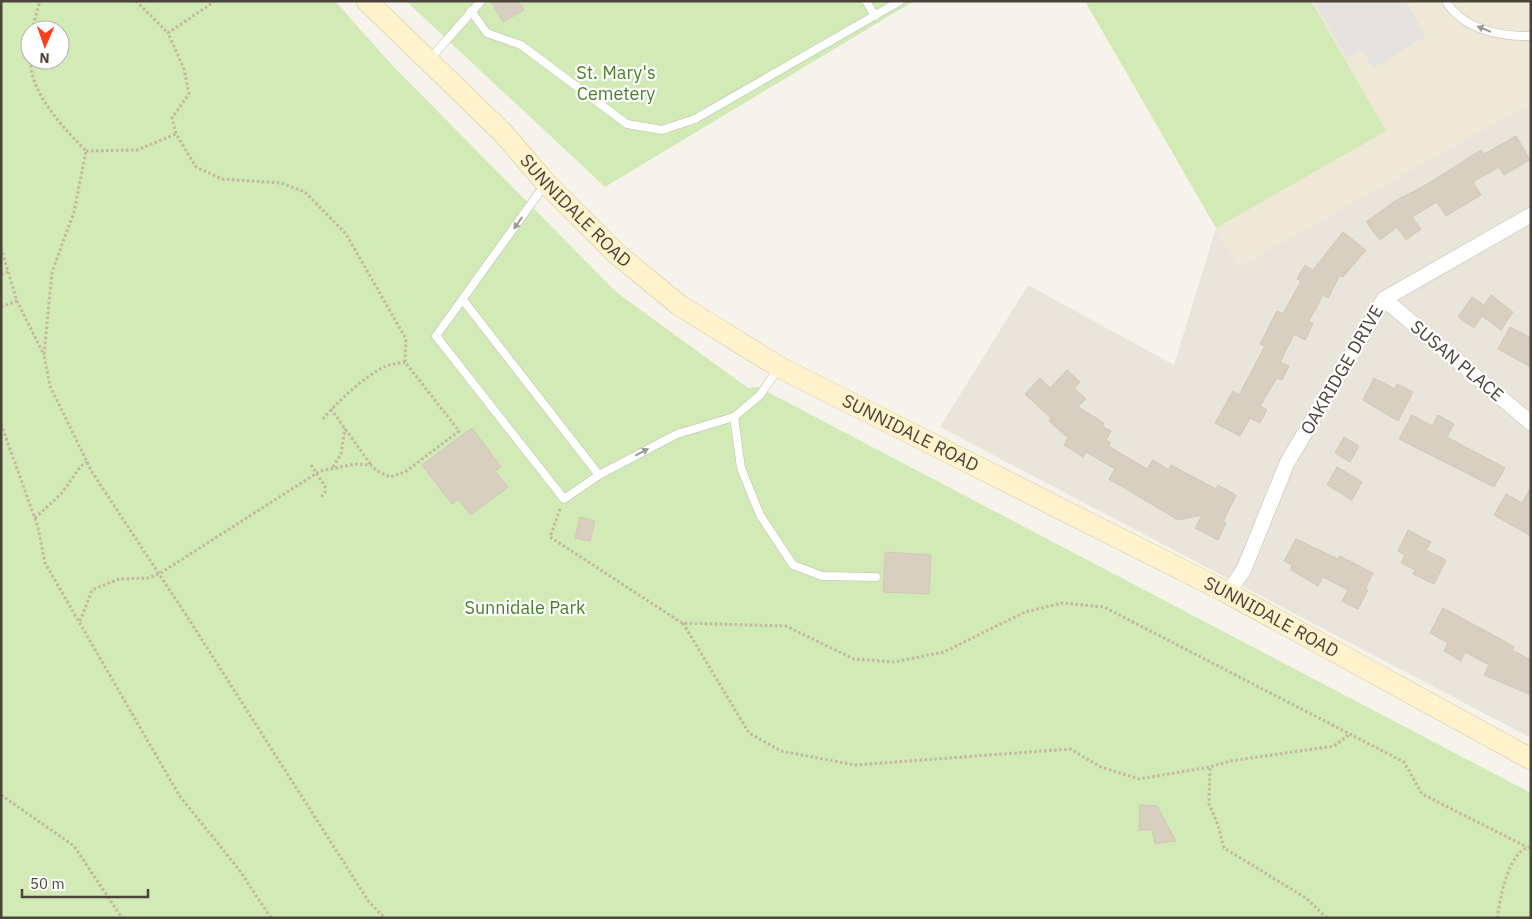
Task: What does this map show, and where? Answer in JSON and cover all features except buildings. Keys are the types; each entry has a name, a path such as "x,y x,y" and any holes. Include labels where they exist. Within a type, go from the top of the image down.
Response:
{"main road":[{"name":"SUNNIDALE ROAD","path":"367,1 503,133 546,183 617,254 678,305 779,367 1228,593 1531,760"}],"street":[{"name":"OAKRIDGE DRIVE","path":"1228,593 1244,569 1287,463 1384,299 1531,215"},
{"name":"SUSAN PLACE","path":"1384,299 1531,424"}],"lane":[{"path":"427,61 482,1"},
{"path":"866,1 875,16"},
{"path":"471,11 487,33 521,45 627,124 662,130 695,119 900,1"},
{"path":"1446,1 1463,19 1486,30 1512,37 1531,36"},
{"path":"546,183 436,336 564,499 599,475 677,434 734,417 760,395 779,367"},
{"path":"463,300 599,475"},
{"path":"734,417 741,468 760,515 793,564 822,576 876,577"}],"path":[{"path":"35,20 40,1"},
{"path":"136,1 168,33 184,69 189,94 172,118 176,134 196,167 222,179 281,183 305,192 346,234 406,339 405,362 459,432 405,472 390,477 377,471 371,465 331,409"},
{"path":"168,33 215,1"},
{"path":"32,70 36,89 66,129 86,151 137,150 176,134"},
{"path":"44,356 52,272 74,212 86,151"},
{"path":"1,248 17,300 44,356 50,386 88,462 369,902 386,918"},
{"path":"1,274 8,272"},
{"path":"1,307 17,300"},
{"path":"323,419 331,409 386,366 405,362"},
{"path":"2,427 35,518 45,563 179,795 240,870 271,918"},
{"path":"333,468 341,454 345,427"},
{"path":"35,518 61,494 81,466 88,462"},
{"path":"80,621 92,590 119,579 148,578 159,574 316,473 355,464 371,465"},
{"path":"311,465 325,486 325,493 320,498"},
{"path":"564,499 550,537 682,623 749,733 781,751 855,765 1070,749 1101,767 1139,779 1210,767 1230,761 1334,746 1350,734"},
{"path":"682,623 786,626 854,659 894,662 944,652 1025,612 1062,603 1104,607 1404,762 1422,794 1529,847 1512,862 1501,895 1497,918"},
{"path":"1210,767 1209,804 1218,825 1224,848 1306,898 1327,918"},
{"path":"1,795 74,846 122,918"}],"shaded area":[{"path":"1085,1 1531,1 1531,103 1239,267"},
{"path":"1314,1 1405,1 1426,36 1373,68 1362,50 1347,58"},
{"path":"1531,103 1531,738 940,427 1028,285 1174,365 1216,228 1239,266"}],"green space":[{"name":"Sunnidale Park","path":"1,1 335,1 391,64 616,292 748,388 758,387 1531,793 1531,918 1,918"},
{"name":"St. Mary's Cemetery","path":"406,1 914,1 605,187"},
{"path":"1085,1 1311,1 1386,131 1216,228"}]}
